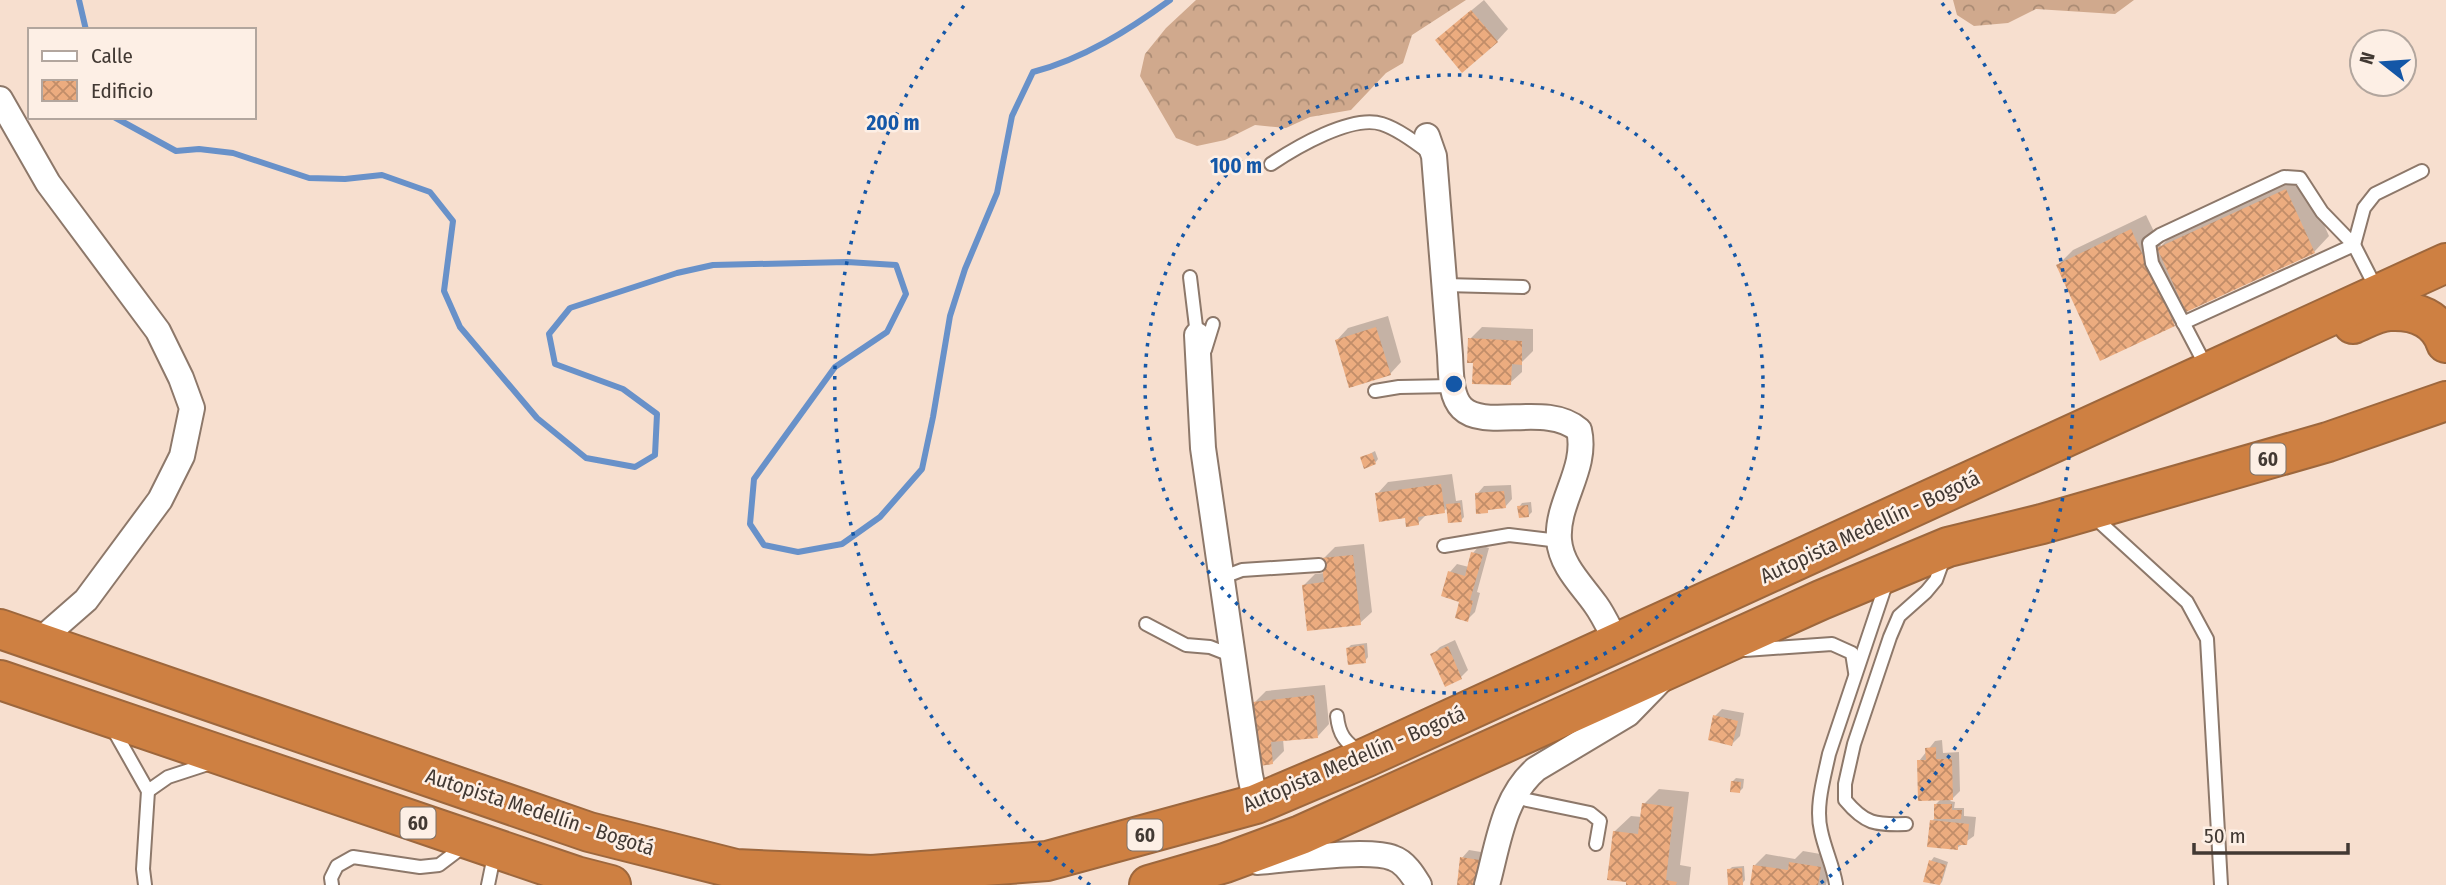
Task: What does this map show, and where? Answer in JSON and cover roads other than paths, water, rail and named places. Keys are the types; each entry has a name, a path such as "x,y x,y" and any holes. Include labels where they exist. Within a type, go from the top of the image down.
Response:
{"highway":[{"name":"Autopista Medellín - Bogotá","path":"0,629 589,832 736,869 872,875 1047,861 1256,804 1367,757 2446,263"},
{"path":"2253,351 2328,334 2375,314 2391,311 2420,315 2438,326 2446,343"},
{"path":"2328,442 2423,397 2442,376 2446,359"},
{"name":"60","path":"1166,883 1301,835 1889,570 1948,547 2088,511 2328,442 2446,401"},
{"name":"60","path":"0,680 227,757 484,858 611,885"}],"street":[{"path":"0,99 48,183 159,331 192,408 182,456 160,500 86,600 38,642"},
{"path":"1431,146 1452,386 1463,409 1472,414 1553,417 1571,423 1579,430 1581,450 1559,526 1559,541 1568,568 1598,607 1617,643"},
{"path":"1203,339 1203,448 1256,804"},
{"path":"1487,885 1513,797 1523,780 1536,769 1628,714 1674,667"},
{"path":"1225,863 1377,855 1392,857 1403,864 1419,885"}],"lane":[{"path":"1271,164 1330,132 1369,122 1380,123 1431,146"},
{"path":"2354,245 2364,208 2375,194 2422,171"},
{"path":"2209,372 2152,263 2149,243 2160,235 2284,177 2300,178 2322,212 2354,245 2379,293"},
{"path":"2183,323 2354,245"},
{"path":"1191,277 1203,339"},
{"path":"1445,285 1523,287"},
{"path":"1375,391 1399,387 1452,386"},
{"path":"2088,511 2187,602 2207,639 2221,885"},
{"path":"1444,546 1509,535 1559,541"},
{"path":"1906,824 1880,825 1867,821 1845,800 1845,785 1854,744 1899,616 1936,580 1948,547"},
{"path":"1221,578 1242,570 1319,565"},
{"path":"1836,884 1820,828 1821,802 1829,754 1889,570"},
{"path":"1146,624 1186,645 1210,647 1233,656"},
{"path":"1714,650 1753,650 1832,643 1852,653 1855,676"},
{"path":"106,716 148,791 143,869 145,885"},
{"path":"1337,716 1339,732 1346,743 1367,757"},
{"path":"148,791 168,777 227,757"},
{"path":"1513,797 1590,813 1600,821 1596,844"},
{"path":"332,885 331,878 337,866 353,857 420,867 439,865 464,846 484,858"}],"waterway":[{"path":"79,0 86,28"},
{"path":"118,119 176,151 199,149 233,153 309,178 345,179 382,175 430,192 453,221 444,291 460,327 537,418 586,458 635,467 655,455 657,414 623,389 555,364 549,334 570,308 677,273 713,265 847,262 896,265 906,294 887,332 835,367 754,479 750,524 764,545 798,552 842,544 880,517 922,469 950,316 965,269 997,193 1012,116 1033,72 1088,51 1170,0"}]}
